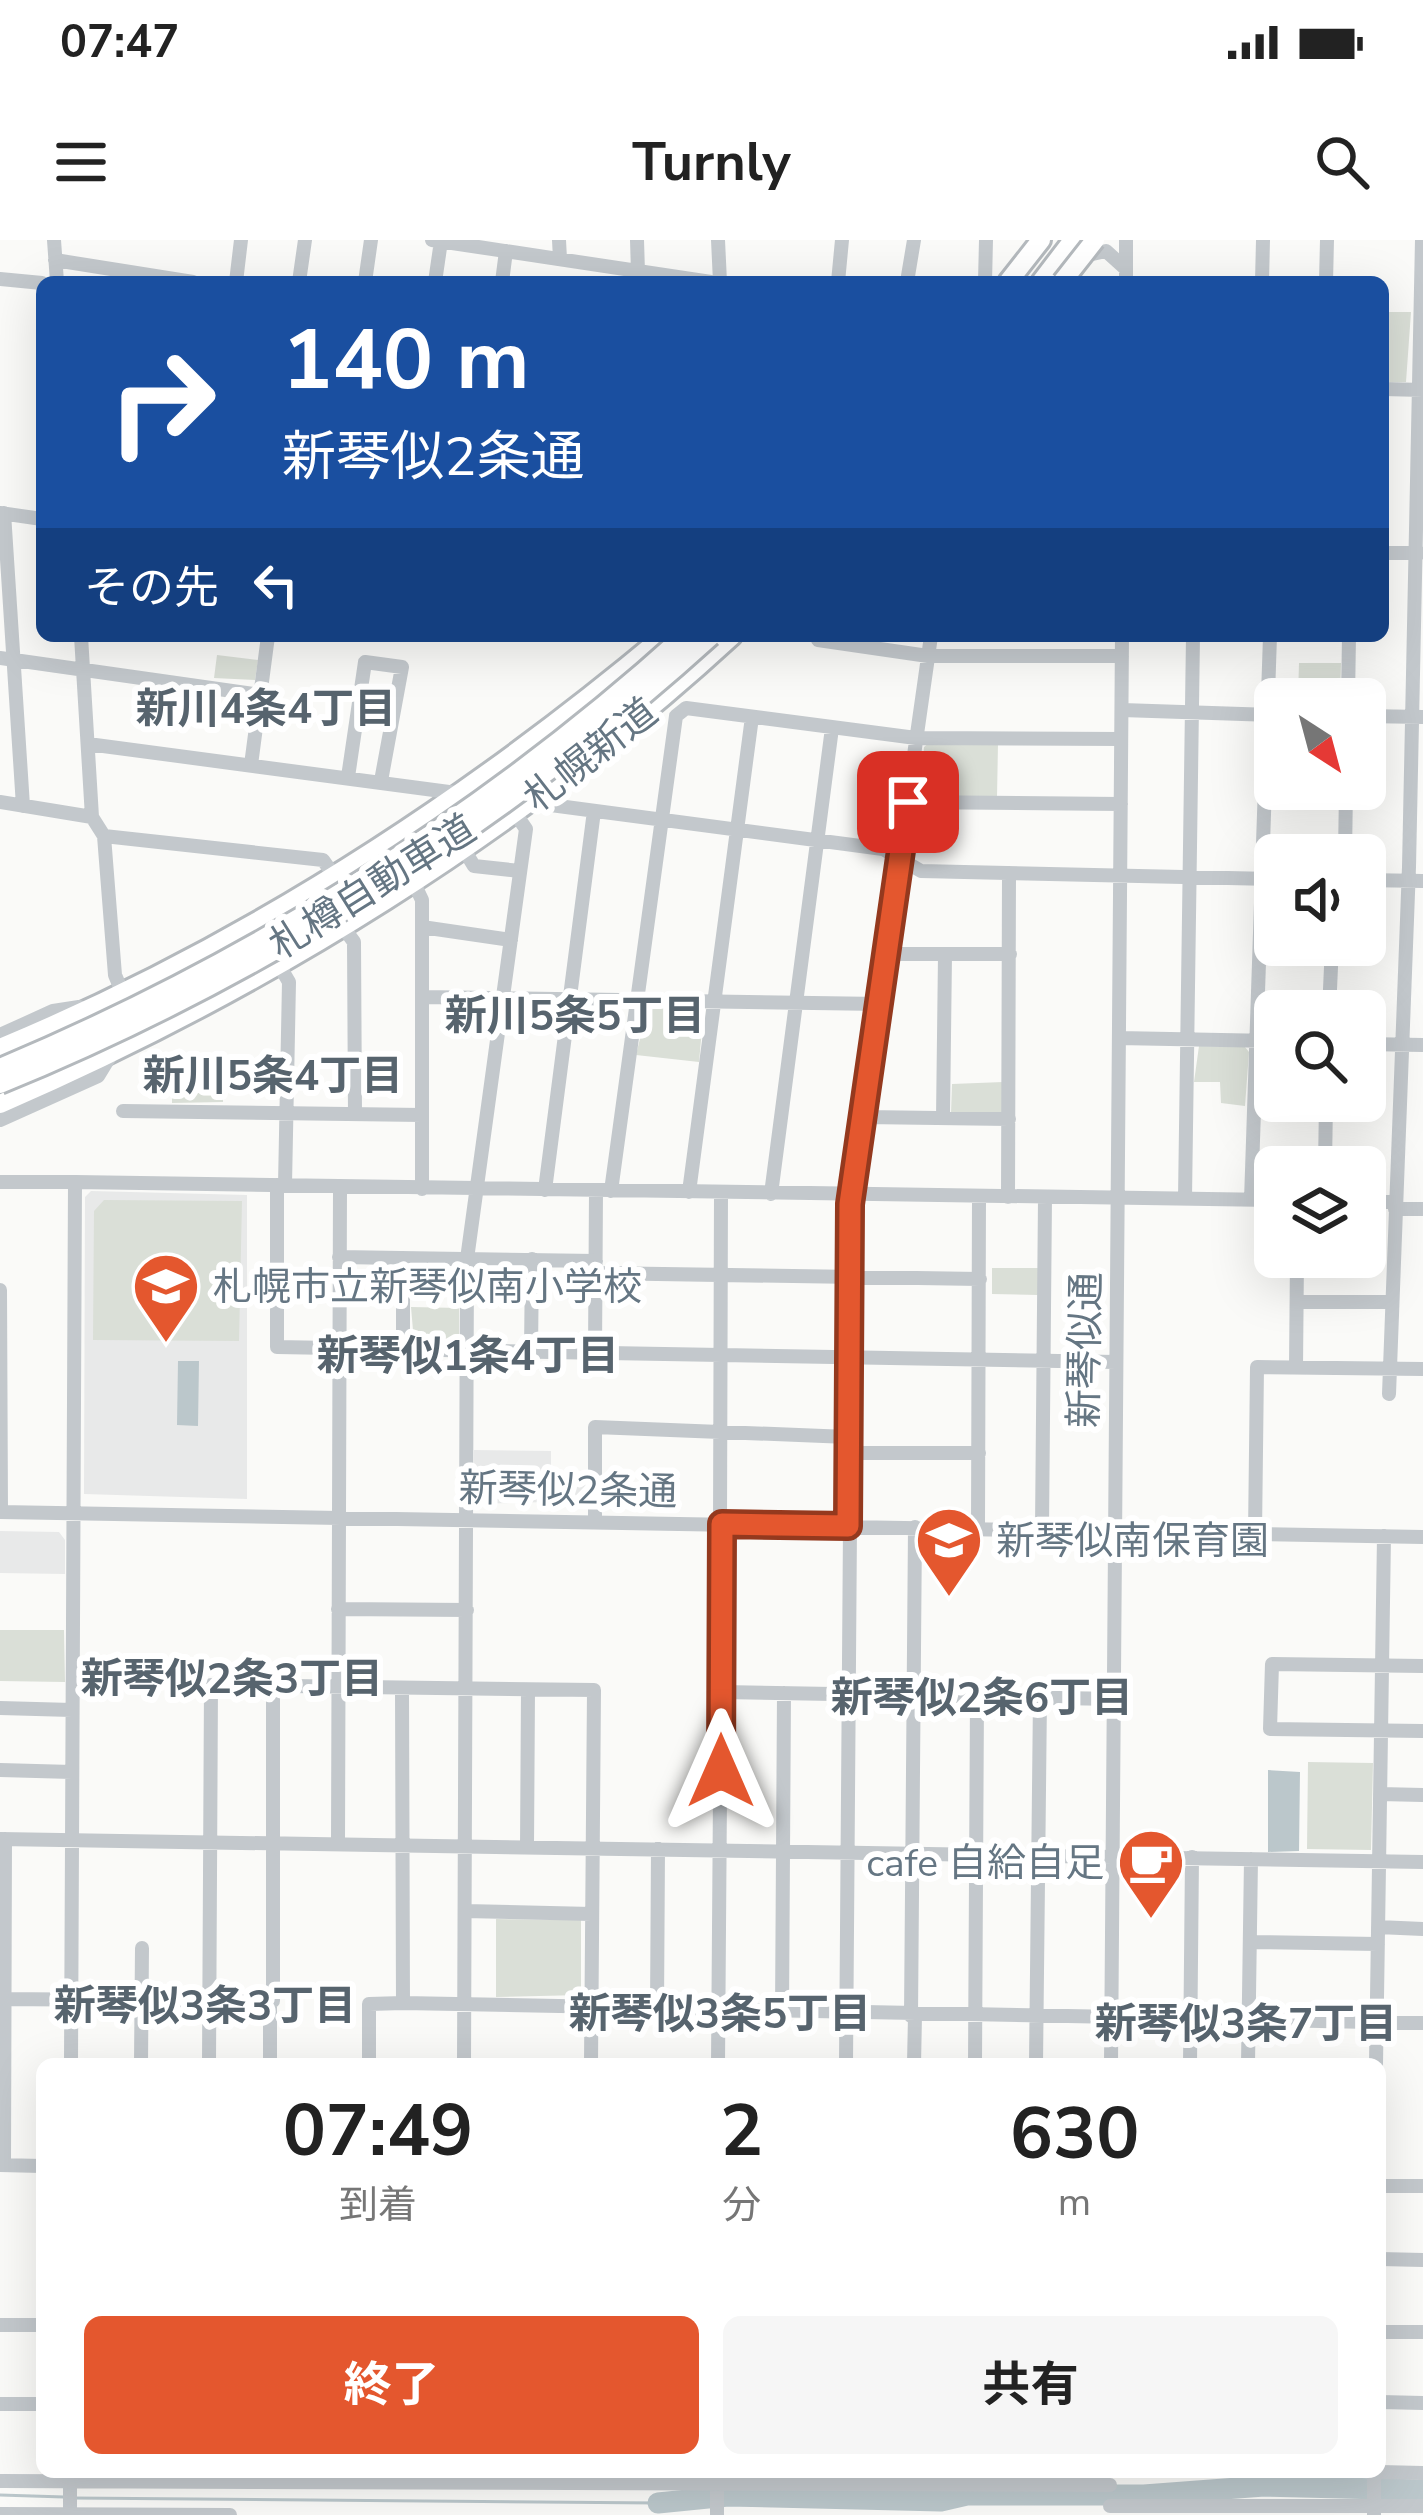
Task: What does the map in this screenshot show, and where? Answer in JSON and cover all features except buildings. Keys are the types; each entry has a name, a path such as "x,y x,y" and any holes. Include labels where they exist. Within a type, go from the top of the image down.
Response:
{"highway":[{"path":"1003,276 1030,240"},
{"path":"1013,276 1041,240"},
{"path":"1024,276 1052,240"},
{"path":"1047,276 1084,240"},
{"path":"1064,276 1095,240"},
{"name":"札幌新道","path":"0,1048 123,994 335,877 462,793 656,642"},
{"name":"札樽自動車道","path":"0,1068 253,945 397,857 554,746 677,642"},
{"name":"札樽自動車道","path":"0,1084 74,1054 273,950 382,884 550,769 704,642"},
{"name":"札幌新道","path":"0,1104 112,1053 344,927 522,808 726,642"}],"street":[{"path":"54,240 56,276"},
{"path":"237,276 241,240"},
{"path":"300,276 305,240"},
{"path":"366,276 371,240"},
{"path":"432,240 669,276"},
{"path":"559,240 560,259"},
{"path":"637,240 638,272"},
{"path":"716,276 718,240"},
{"path":"839,276 842,240"},
{"path":"908,276 914,240"},
{"path":"985,276 986,240"},
{"path":"1126,240 1126,275"},
{"path":"1262,276 1263,240"},
{"path":"1326,276 1327,240"},
{"path":"1389,1394 1401,1044 1415,881 1422,240"},
{"path":"436,276 441,242"},
{"path":"1072,249 1106,251 1126,275"},
{"path":"503,276 506,251"},
{"path":"55,260 156,276"},
{"path":"0,278 36,283"},
{"path":"1389,389 1421,390"},
{"path":"23,806 7,659 2,513 36,518"},
{"path":"81,642 92,817 104,836 115,975 123,994"},
{"path":"251,765 267,642"},
{"path":"832,642 928,656 1122,656"},
{"path":"846,2058 854,1195 930,642"},
{"path":"1048,642 1048,656"},
{"name":"新琴似通","path":"1111,2058 1123,642"},
{"path":"1186,1198 1193,642"},
{"path":"1270,642 1271,678"},
{"path":"1348,678 1349,642"},
{"path":"7,659 260,695"},
{"path":"348,777 365,662 403,667 381,781"},
{"path":"596,1354 596,1267 603,1191 636,1001 676,716 686,708 916,738 1121,739"},
{"path":"1122,710 1254,715"},
{"path":"1386,716 1417,717"},
{"path":"689,1192 752,717"},
{"path":"771,1194 832,728"},
{"path":"88,744 381,781 522,808 594,811 883,849 921,872 1254,879"},
{"path":"0,802 92,817"},
{"path":"908,802 1121,804"},
{"path":"464,2058 467,1259 526,829 522,808"},
{"path":"545,1190 594,811"},
{"path":"104,836 323,860 335,877"},
{"path":"463,848 475,866 520,871"},
{"path":"1008,1197 1009,873"},
{"path":"413,881 422,900 422,1189"},
{"path":"344,927 353,942 355,1114"},
{"path":"422,927 512,940"},
{"path":"886,954 1010,954"},
{"path":"944,1118 945,955"},
{"path":"279,965 289,982 277,1347 1117,1362"},
{"path":"422,997 880,1004"},
{"path":"0,1035 53,1011 104,1003"},
{"path":"1119,1038 1254,1041"},
{"path":"1386,1044 1423,1045"},
{"path":"0,1120 98,1076 112,1053"},
{"path":"0,1182 1251,1200 1254,1105"},
{"path":"123,1111 422,1115"},
{"path":"865,1117 1009,1119"},
{"path":"71,2058 75,1182"},
{"path":"338,1844 340,1187"},
{"path":"718,2058 721,1193"},
{"path":"978,1528 979,1196"},
{"path":"1042,1529 1045,1198"},
{"path":"1386,1205 1423,1209"},
{"path":"339,1257 532,1259 724,1275 980,1279"},
{"path":"403,1258 403,1351"},
{"path":"531,1353 532,1259"},
{"path":"1296,1368 1298,1278"},
{"path":"0,1290 0,1512"},
{"path":"1298,1302 1392,1303"},
{"path":"1256,1534 1257,1367 1423,1370"},
{"path":"595,1522 595,1427 691,1427 723,1436 979,1453"},
{"name":"新琴似2条通","path":"0,1512 1423,1537"},
{"path":"914,2058 915,1527"},
{"path":"1376,2058 1384,1536"},
{"path":"338,1609 466,1610"},
{"path":"1423,1666 1272,1664 1270,1729 1423,1731"},
{"path":"208,2058 211,1685 594,1690 591,2058"},
{"path":"270,2058 273,1686"},
{"path":"403,1688 403,2003"},
{"path":"527,1847 528,1690"},
{"path":"722,1692 1114,1700"},
{"path":"782,2013 784,1693"},
{"path":"975,2058 977,1697"},
{"path":"1036,2058 1040,1697"},
{"path":"0,1708 72,1710"},
{"path":"0,1770 71,1772"},
{"path":"1380,1794 1423,1795"},
{"path":"36,2166 2,2165 3,1839 1423,1862"},
{"path":"657,2008 658,1849"},
{"path":"1190,2058 1192,1858"},
{"path":"1249,2058 1251,1858"},
{"path":"465,1911 592,1914"},
{"path":"1378,1927 1423,1929"},
{"path":"1250,1942 1378,1944"},
{"path":"141,2058 142,1948"},
{"path":"2,1999 270,2001"},
{"path":"369,2058 369,2004 1423,2023"},
{"path":"1386,2186 1423,2186"},
{"path":"1386,2259 1423,2260"},
{"path":"0,2325 36,2325"},
{"path":"1386,2332 1423,2332"},
{"path":"1386,2402 1423,2403"},
{"path":"0,2404 36,2404"},
{"path":"1386,2474 1423,2473"},
{"path":"0,2481 176,2478"},
{"path":"336,2478 974,2479 1110,2495 1186,2511 1423,2506"},
{"path":"70,2481 70,2512"},
{"path":"717,2482 717,2511"},
{"path":"0,2514 230,2515"}],"shaded area":[{"path":"1389,312 1411,312 1406,382 1389,382"},
{"path":"217,655 258,660 255,680 214,678"},
{"path":"1299,663 1341,663 1341,678 1299,678"},
{"path":"930,742 998,744 997,797 922,795 924,747"},
{"path":"648,1006 704,1008 699,1062 636,1055"},
{"path":"1199,1046 1245,1047 1249,1052 1245,1106 1221,1103 1220,1082 1194,1082"},
{"path":"223,1077 223,1102 172,1103 172,1079"},
{"path":"1003,1082 1002,1112 951,1113 952,1084"},
{"name":"札幌市立新琴似南小学校","path":"91,1191 247,1195 247,1499 84,1494 85,1197"},
{"path":"104,1200 242,1201 239,1341 93,1340 94,1211"},
{"path":"992,1268 1039,1268 1038,1295 992,1294"},
{"path":"411,1307 459,1308 459,1339 414,1342"},
{"path":"178,1361 199,1361 198,1426 177,1425"},
{"path":"474,1450 551,1451 551,1477 588,1477 588,1501 473,1504"},
{"path":"0,1531 59,1532 65,1540 65,1574 0,1573"},
{"path":"0,1630 64,1630 65,1682 0,1681"},
{"path":"1308,1762 1373,1763 1371,1850 1307,1849"},
{"path":"1268,1770 1300,1772 1299,1851 1268,1852"},
{"path":"496,1919 581,1920 581,1995 496,1997"}],"waterway":[{"path":"658,2503 728,2496 941,2501 967,2495 1144,2495 1264,2486 1423,2490"},
{"path":"0,2495 64,2497"},
{"path":"74,2498 658,2503"}],"place":[{"name":"札幌市立新琴似南小学校","path":"166,1345"},
{"name":"新琴似南保育園","path":"949,1599"},
{"name":"cafe 自給自足","path":"1151,1921"}],"district":[{"name":"新川4条4丁目","path":"266,708"},
{"name":"新川5条5丁目","path":"575,1015"},
{"name":"新川5条4丁目","path":"273,1075"},
{"name":"新琴似1条4丁目","path":"468,1355"},
{"name":"新琴似2条3丁目","path":"232,1678"},
{"name":"新琴似2条6丁目","path":"982,1697"},
{"name":"新琴似3条3丁目","path":"205,2005"},
{"name":"新琴似3条5丁目","path":"720,2013"},
{"name":"新琴似3条7丁目","path":"1246,2023"}],"route":[{"path":"721,1771 722,1524 848,1526 850,1204 857,1184 908,802"}]}
